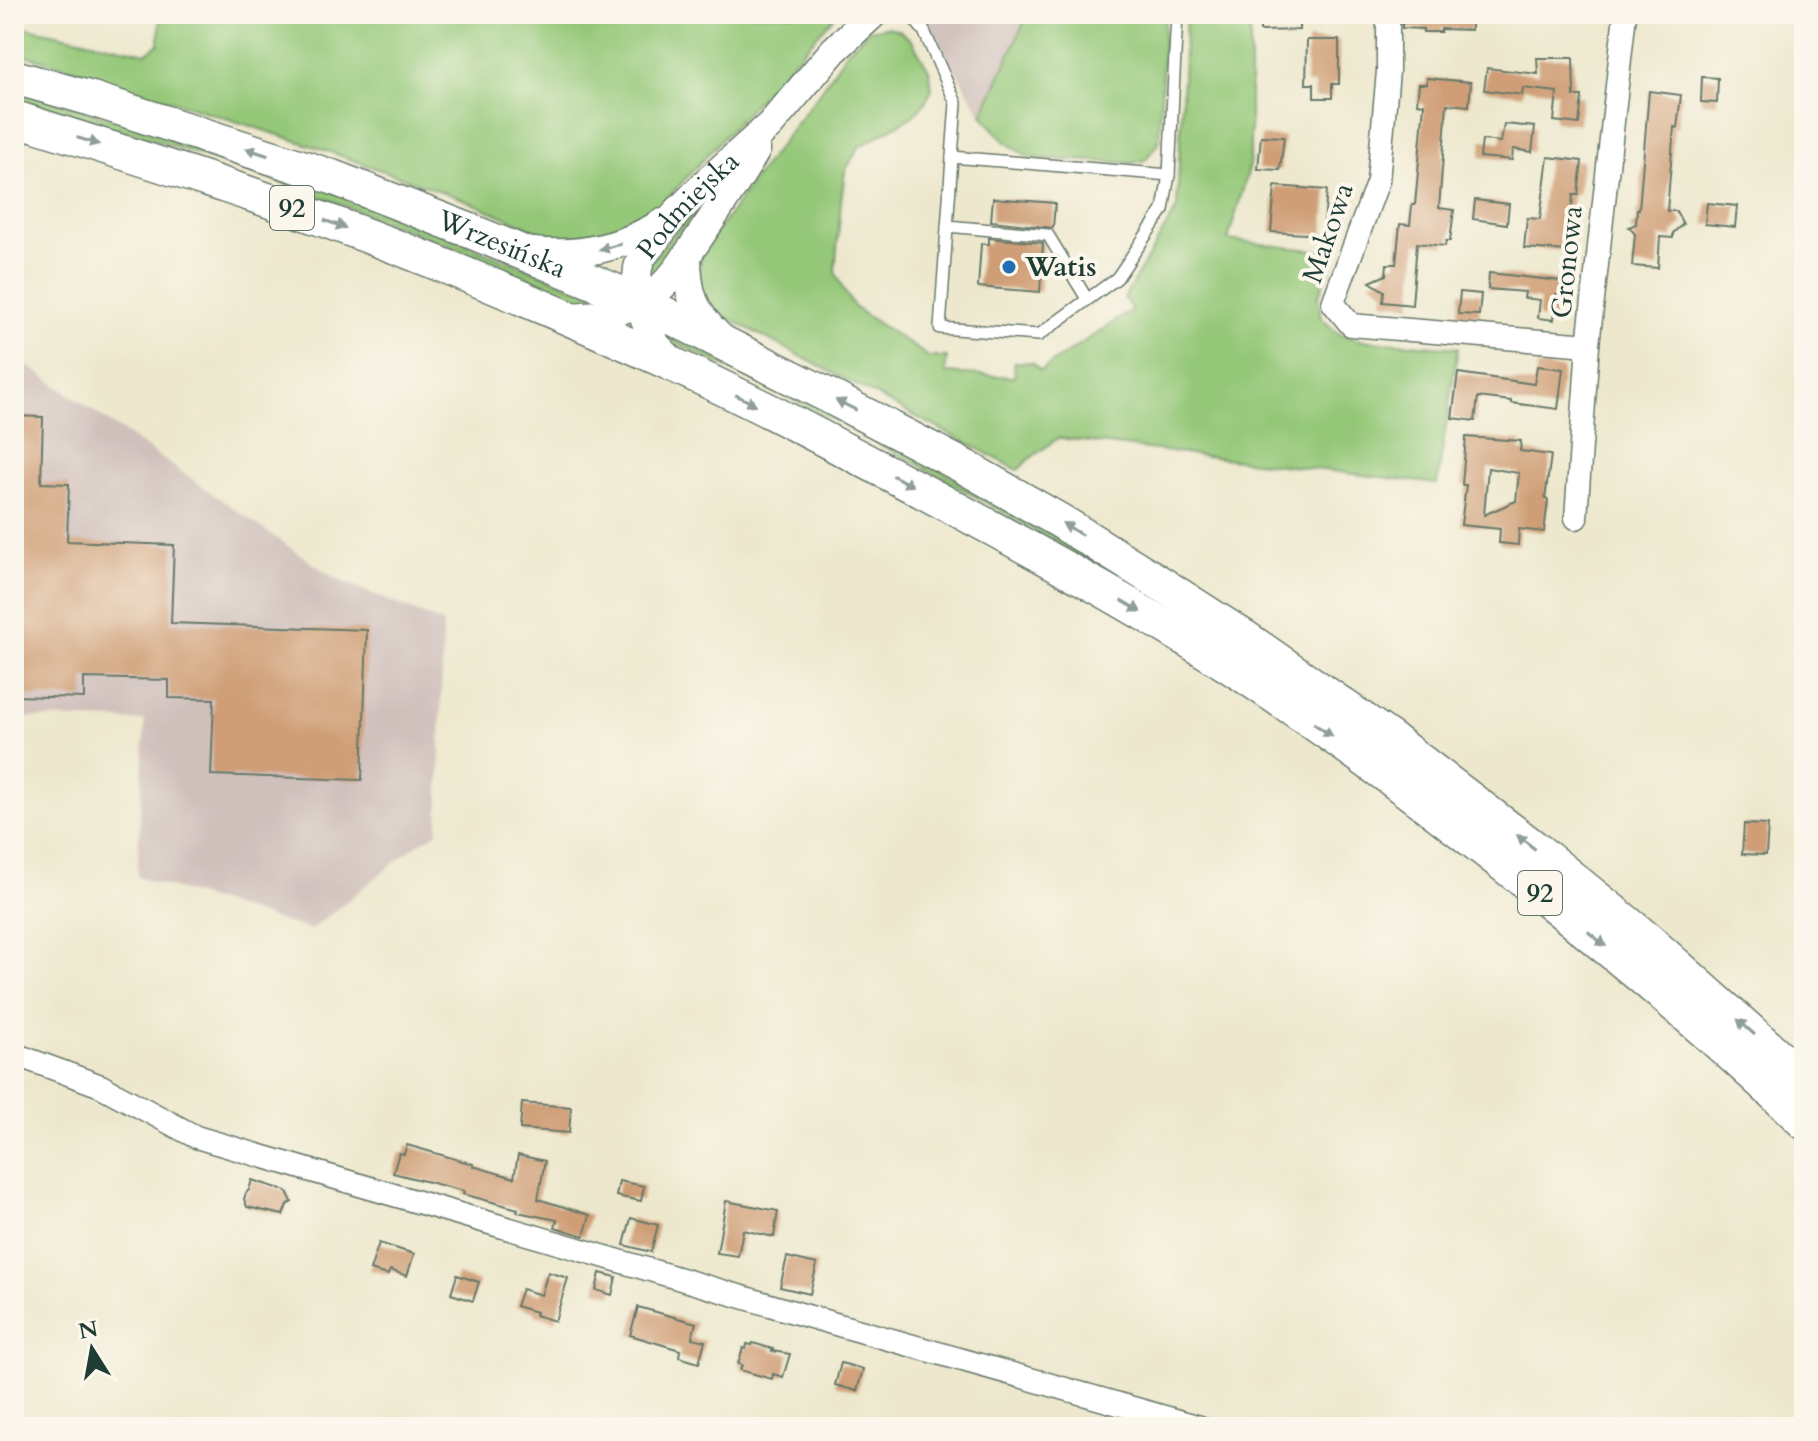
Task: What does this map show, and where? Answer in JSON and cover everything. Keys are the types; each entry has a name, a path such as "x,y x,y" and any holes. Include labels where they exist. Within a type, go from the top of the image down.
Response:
{"main road":[{"name":"Wrzesińska","path":"14,77 332,177 513,249 639,301 965,467 1060,521 1178,595 1391,739 1536,849 1647,939 1804,1079"},
{"name":"Wrzesińska","path":"14,118 235,188 455,270 676,366 834,445 1075,573 1169,628 1298,712 1437,813 1607,947 1804,1122"}],"street":[{"name":"Podmiejska","path":"676,366 651,336 639,301 636,278 641,258 678,211 770,125 834,50 873,14"},
{"name":"Makowa","path":"1388,14 1388,71 1378,181 1333,303 1351,325 1588,345"},
{"name":"Gronowa","path":"1576,518 1588,345 1625,14"},
{"name":"Podmiejska","path":"563,317 615,313 660,288 687,255 744,172 770,125"},
{"path":"513,249 556,254 595,251 640,236 678,211"},
{"path":"687,255 688,287 693,302 700,316 731,347"},
{"path":"14,1054 101,1086 196,1137 1200,1427"}],"lane":[{"path":"910,14 924,31 956,103 940,328 1039,335 1117,278 1163,210 1169,175 1177,14"},
{"path":"952,157 1169,175"},
{"path":"947,226 1048,235 1087,299"}],"shaded area":[{"path":"926,14 1028,14 982,115 927,23"},
{"path":"14,356 334,578 443,623 438,832 415,846 311,930 137,877 145,721 14,717"}],"green space":[{"path":"160,14 837,14 653,214 623,233 571,240 547,235 460,198 313,146 14,52 14,25 146,53 159,44"},
{"path":"1028,14 1165,14 1159,142 1145,160 1133,163 1030,158 1004,141 982,115"},
{"path":"1186,14 1250,14 1250,165 1228,240 1336,253 1318,298 1321,318 1337,333 1359,340 1458,348 1437,484 1058,438 1018,470 707,307 698,276 702,253 847,51 869,30 887,27 899,30 912,41 929,70 932,89 913,116 859,147 845,171 835,272 855,308 929,357 947,357 945,373 1015,377 1014,362 1033,363 1040,371 1132,310 1124,298 1177,208"},
{"path":"14,89 279,170 613,303 601,308 456,248 310,193 163,143 14,98"},
{"path":"735,164 667,263 649,279 646,266"},
{"path":"661,327 892,442 1140,586 1803,1095 1804,1107 1095,568 992,506 886,448 670,340 665,337"}],"building":[{"path":"1260,14 1299,14 1299,30 1260,31"},
{"path":"1402,14 1471,14 1471,30 1423,32 1423,29 1402,28"},
{"path":"1307,40 1339,40 1339,84 1332,84 1332,98 1314,98 1314,84 1306,84"},
{"path":"1537,58 1573,58 1574,96 1582,96 1579,124 1554,121 1557,92 1523,88 1522,95 1484,90 1487,68 1538,74"},
{"path":"1702,77 1718,78 1717,103 1701,102"},
{"path":"1427,78 1471,82 1469,106 1447,104 1439,208 1454,210 1450,241 1446,241 1445,246 1417,243 1412,305 1383,302 1384,291 1370,282 1386,275 1387,264 1396,264 1400,224 1410,225 1412,205 1415,205 1424,104 1417,103 1419,84 1427,84"},
{"path":"1649,91 1681,95 1677,128 1674,127 1667,211 1676,211 1683,224 1673,233 1673,238 1660,237 1658,268 1632,266 1635,234 1629,227 1636,224 1639,209"},
{"path":"1504,124 1535,127 1532,152 1513,149 1512,160 1480,157 1482,140 1501,142"},
{"path":"1261,136 1284,137 1280,170 1258,169"},
{"path":"1548,157 1582,161 1578,195 1573,195 1568,251 1524,248 1527,218 1540,219"},
{"path":"1275,186 1327,190 1323,235 1271,232"},
{"path":"993,198 1055,203 1053,228 991,221"},
{"path":"1475,200 1509,204 1507,224 1473,219"},
{"path":"1707,203 1737,206 1735,227 1705,224"},
{"path":"989,238 1043,243 1040,292 978,287 981,244 989,244"},
{"path":"1489,273 1561,281 1560,295 1556,295 1554,320 1538,318 1540,300 1524,298 1525,292 1488,289"},
{"path":"1460,292 1481,294 1479,315 1458,314"},
{"path":"1537,366 1563,369 1558,409 1478,397 1475,421 1452,418 1458,373 1534,384"},
{"path":"14,416 43,417 41,483 69,484 67,541 174,545 171,623 367,630 362,780 211,775 214,699 169,698 169,680 84,678 84,698 14,696"},
{"path":"1466,437 1521,441 1520,451 1551,455 1544,532 1519,529 1518,545 1499,543 1500,529 1461,525 1466,485 1462,485","holes":["1488,468 1519,473 1516,501 1484,515"]},
{"path":"1744,824 1768,825 1766,855 1742,854"},
{"path":"522,1103 571,1107 569,1133 520,1129"},
{"path":"407,1145 514,1178 518,1155 545,1161 538,1199 590,1215 584,1236 555,1227 557,1220 517,1212 518,1209 463,1194 464,1191 393,1173 399,1153 404,1154"},
{"path":"252,1180 287,1191 292,1202 287,1205 283,1215 247,1207 244,1199"},
{"path":"619,1181 644,1186 641,1201 616,1196"},
{"path":"726,1201 778,1211 774,1237 743,1230 738,1256 717,1253"},
{"path":"631,1218 658,1225 651,1252 624,1245"},
{"path":"379,1243 414,1254 407,1276 390,1270 388,1275 370,1270"},
{"path":"787,1257 817,1264 810,1294 780,1287"},
{"path":"548,1272 568,1278 555,1321 516,1306 522,1289 541,1295"},
{"path":"600,1273 616,1277 612,1295 596,1290"},
{"path":"457,1275 479,1282 473,1301 451,1294"},
{"path":"638,1307 696,1323 692,1338 705,1341 699,1363 679,1357 680,1350 630,1335"},
{"path":"753,1343 790,1354 783,1377 773,1374 772,1379 740,1370 742,1365 738,1364 743,1348"},
{"path":"841,1363 863,1369 857,1391 835,1385"}],"place":[{"name":"Watis","path":"1009,267"}]}
